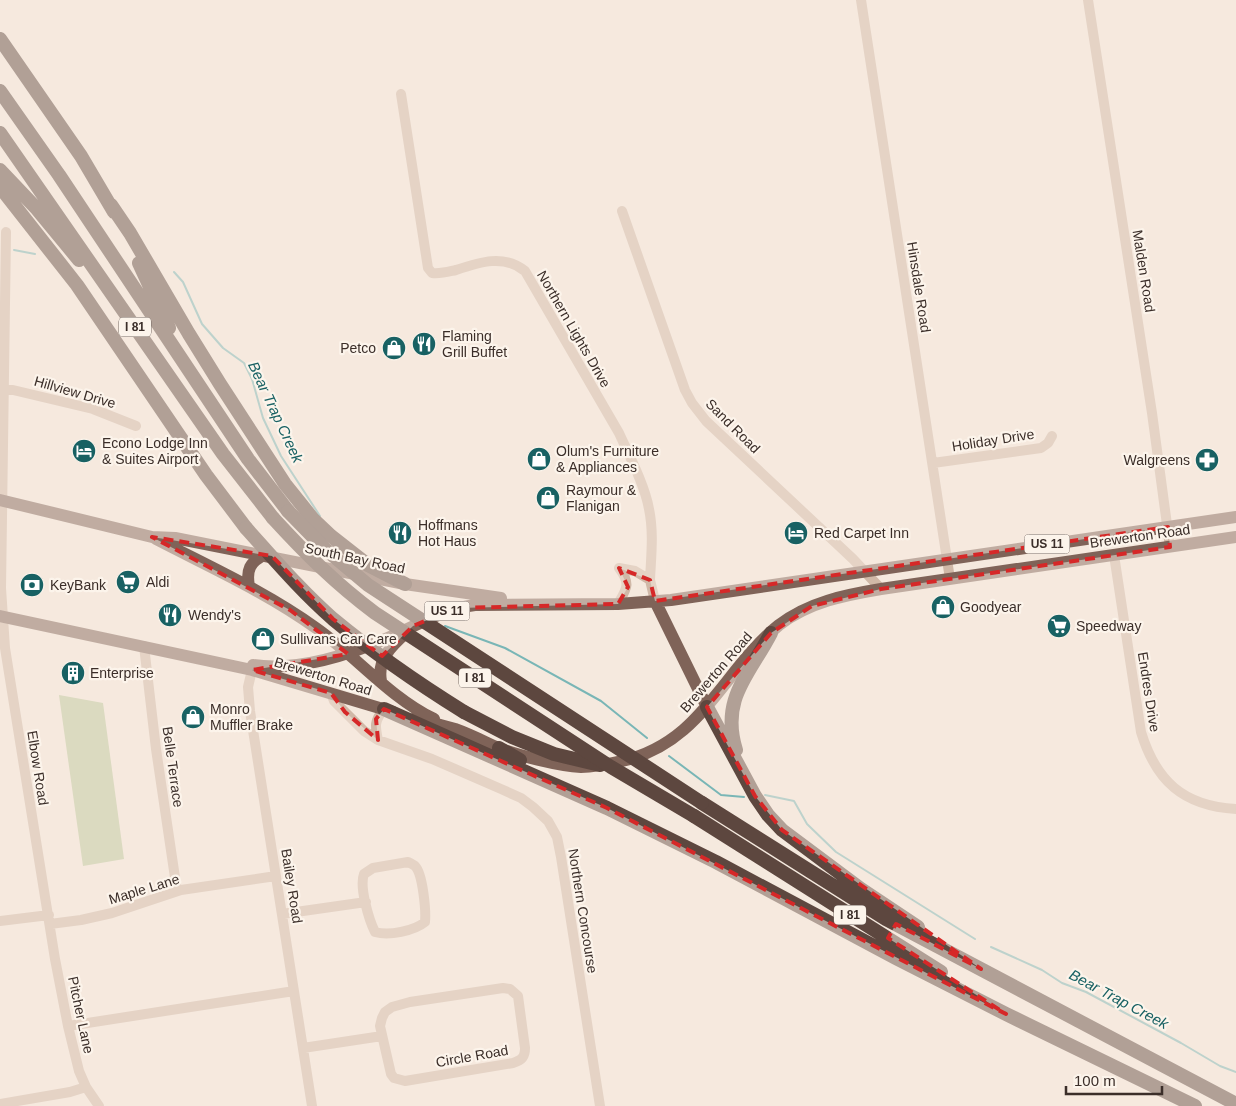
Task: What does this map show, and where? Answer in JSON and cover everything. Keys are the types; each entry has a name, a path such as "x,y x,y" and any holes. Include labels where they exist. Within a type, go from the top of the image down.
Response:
{"highway":[{"path":"0,32 16,62"},
{"path":"0,39 82,156 111,206 188,369"},
{"name":"I 81","path":"0,91 59,175 248,458 288,511 324,548 368,585 702,803 886,919 1236,1104"},
{"name":"I 81","path":"0,133 223,454 273,518 310,559 346,592 375,613 611,767 694,816 1006,1014 1195,1106"},
{"path":"0,170 37,209 136,328"},
{"path":"0,187 77,285 206,475 246,528 299,587 333,619 421,685 464,712 512,737 554,754 600,765"},
{"path":"111,206 130,233 210,368 285,484 313,519 331,536 368,565 405,584"},
{"path":"745,776 732,737 731,719 739,688 771,633"},
{"path":"707,707 768,815 782,830 861,889 981,969"},
{"path":"384,710 607,808 716,862 1006,1014"},
{"path":"499,748 607,808"}],"main road":[{"name":"South Bay Road","path":"1,500 152,537 175,538 455,593 553,605"},
{"name":"Brewerton Road","path":"257,668 302,664 348,654 384,640 445,611 475,605 618,604 655,601 1236,517"},
{"name":"South Bay Road","path":"152,537 249,586 310,624 398,696 428,716 456,729"},
{"name":"Brewerton Road","path":"1,616 198,658 257,668 384,710 456,729 499,748 553,763 581,767 635,757 665,744 690,726 750,654 771,633 790,618 812,606 840,596 1236,537"},
{"path":"249,586 248,573 250,565 264,555"},
{"path":"655,601 707,707"},
{"path":"381,682 382,661 388,650 413,626"}],"street":[{"name":"Hinsdale Road","path":"860,0 950,579"},
{"name":"Malden Road","path":"1088,0 1170,547"},
{"name":"Northern Lights Drive","path":"401,94 428,268 432,273 442,274 473,265 503,261 511,262 525,271 619,433 629,455 650,511 652,530 650,580"},
{"name":"Sand Road","path":"622,211 685,390 692,403 706,421 881,589"},
{"name":"Elbow Road","path":"6,232 1,500 1,616 49,919"},
{"name":"Hillview Drive","path":"4,390 13,390 71,403 93,409 136,426"},
{"name":"Holiday Drive","path":"933,463 1041,448 1048,443 1052,436"},
{"name":"Endres Drive","path":"1114,555 1141,732 1146,749 1159,773 1187,796 1220,808 1236,808"},
{"path":"618,604 628,585 626,578 619,568 635,571 650,580 655,601"},
{"name":"Belle Terrace","path":"144,646 156,749 177,891"},
{"name":"Bailey Road","path":"257,668 248,687 250,711 312,1106"},
{"name":"Northern Concourse","path":"331,693 334,701 364,731 378,740 431,758 508,792 533,806 548,821 557,837 562,857 600,1106"},
{"path":"378,740 375,727 376,719 384,710"},
{"path":"408,862 415,865 419,874 426,915 425,922 420,926 401,931 375,932 366,902 362,879 366,871 391,864 408,862"},
{"name":"Maple Lane","path":"0,921 112,913 177,891 276,876"},
{"path":"282,914 366,902"},
{"name":"Pitcher Lane","path":"49,919 74,1054 86,1088 99,1106"},
{"name":"Circle Road","path":"503,988 510,989 518,996 525,1054 523,1058 513,1063 405,1081 394,1078 390,1074 382,1036 380,1026 382,1018 385,1012 392,1007 410,1002 503,988"},
{"path":"68,1026 294,990"},
{"path":"303,1048 382,1036"},
{"path":"0,1104 86,1088"}],"highlighted area":[{"path":"1168,527 1170,547 881,589 812,606 771,633 707,707 755,796 782,830 981,969 896,924 888,938 1006,1014 607,808 384,709 376,719 378,740 345,712 331,693 252,670 348,654 290,610 152,537 272,556 333,619 382,656 413,626 456,608 618,604 628,587 619,568 650,580 655,601"}],"green space":[{"path":"59,695 103,703 124,859 83,866"}],"waterway":[{"name":"Bear Trap Creek","path":"14,250 35,254"},
{"name":"Bear Trap Creek","path":"174,272 183,282 202,324 223,348 244,363 252,379 263,418 281,456 320,516"},
{"name":"Bear Trap Creek","path":"445,626 505,648 601,701 647,738"},
{"name":"Bear Trap Creek","path":"669,756 721,795 744,797"},
{"name":"Bear Trap Creek","path":"765,795 794,801 807,824 836,852 975,939"},
{"name":"Bear Trap Creek","path":"991,947 1042,970 1062,983 1086,992 1220,1066 1236,1072"}],"place":[{"name":"Flaming Grill Buffet","path":"424,344"},
{"name":"Petco","path":"394,348"},
{"name":"Econo Lodge Inn & Suites Airport","path":"84,451"},
{"name":"Olum's Furniture & Appliances","path":"539,459"},
{"name":"Walgreens","path":"1207,460"},
{"name":"Raymour & Flanigan","path":"548,498"},
{"name":"Hoffmans Hot Haus","path":"400,533"},
{"name":"Red Carpet Inn","path":"796,533"},
{"name":"Aldi","path":"128,582"},
{"name":"KeyBank","path":"32,585"},
{"name":"Goodyear","path":"943,607"},
{"name":"Wendy's","path":"170,615"},
{"name":"Speedway","path":"1059,626"},
{"name":"Sullivans Car Care","path":"263,639"},
{"name":"Enterprise","path":"73,673"},
{"name":"Monro Muffler Brake","path":"193,717"}]}
